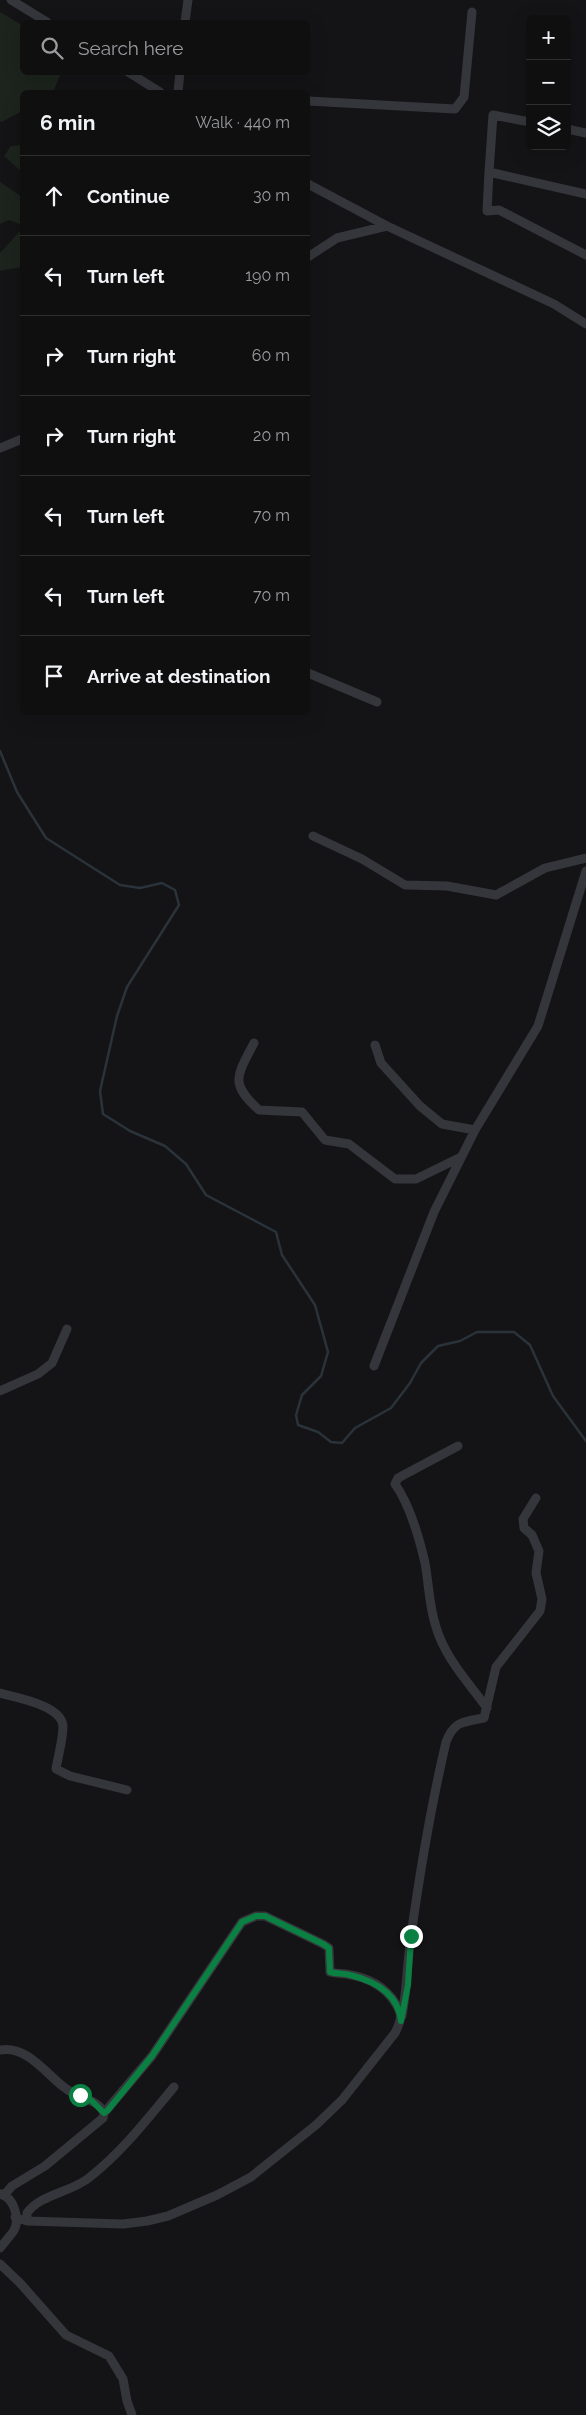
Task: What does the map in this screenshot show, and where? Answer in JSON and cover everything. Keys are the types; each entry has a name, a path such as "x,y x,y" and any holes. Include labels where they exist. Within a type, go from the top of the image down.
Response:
{"street":[{"path":"11,0 44,20"},
{"path":"185,20 188,0"},
{"path":"310,101 455,108 464,98 472,12"},
{"path":"133,75 157,90"},
{"path":"178,90 180,75"},
{"path":"526,121 493,114 487,211 499,210 586,255"},
{"path":"571,130 586,133"},
{"path":"490,172 586,194"},
{"path":"310,185 387,226 554,304 586,324"},
{"path":"310,256 337,238 387,226"},
{"path":"0,448 20,440"},
{"path":"310,674 377,702"},
{"path":"313,836 362,859 405,885 447,886 496,895 545,868 586,858"},
{"path":"374,1366 434,1212 476,1130 538,1026 586,870"},
{"path":"254,1044 238,1074 240,1091 259,1110 302,1112 325,1140 349,1144 395,1179 416,1179 462,1157"},
{"path":"375,1046 381,1063 420,1106 442,1124 476,1130"},
{"path":"0,1391 38,1374 52,1363 67,1329"},
{"path":"458,1446 398,1478 395,1484 403,1495 424,1563 428,1599 436,1630 450,1658 488,1708"},
{"path":"15,2217 27,2221 123,2224 168,2216 251,2177 316,2125 342,2100 373,2063 401,2021 408,1985 409,1950 420,1871 446,1742 451,1729 461,1722 484,1718 488,1708 496,1667 540,1611 542,1599 536,1573 539,1551 532,1535 524,1528 523,1519 536,1498"},
{"path":"0,1693 52,1709 60,1717 63,1726 56,1769 70,1776 127,1790"},
{"path":"1,2194 6,2193 12,2186 45,2166 103,2118 104,2113 152,2056 242,1922 256,1916 265,1916 329,1948 330,1972 368,1980 382,1987 389,1992 400,2011 401,2021"},
{"path":"0,2050 12,2049 20,2052 39,2065 67,2090 92,2101 104,2113"},
{"path":"27,2221 27,2213 36,2204 89,2179 106,2164 127,2144 174,2086"},
{"path":"0,2248 14,2231 15,2217 13,2204 7,2196 1,2194"},
{"path":"0,2264 20,2283 66,2334 108,2356 123,2379 132,2415"}],"shaded area":[{"path":"0,12 20,24 20,75 60,75 54,90 20,90 20,112 2,122 0,121"},
{"path":"20,145 20,170 4,156 11,146"},
{"path":"0,182 20,196 20,224 9,220 0,224"},
{"path":"20,231 20,267 0,271 0,253"}],"waterway":[{"path":"0,751 17,792 46,838 120,885 140,888 162,883 175,890 179,905 127,987 117,1016 100,1091 103,1114 130,1131 165,1146 186,1164 206,1195 276,1232 282,1255 315,1305 328,1352 321,1376 302,1395 296,1415 298,1425 318,1432 331,1442 342,1443 355,1428 391,1408 410,1383 421,1363 438,1346 460,1341 477,1332 514,1332 530,1345 553,1396 586,1441"}],"route":[{"path":"80,2095 92,2101 104,2113 108,2110 152,2056 242,1922 249,1918 265,1916 329,1948 330,1972 347,1974 368,1980 382,1987 389,1992 400,2011 401,2021 408,1985 411,1936"}]}
